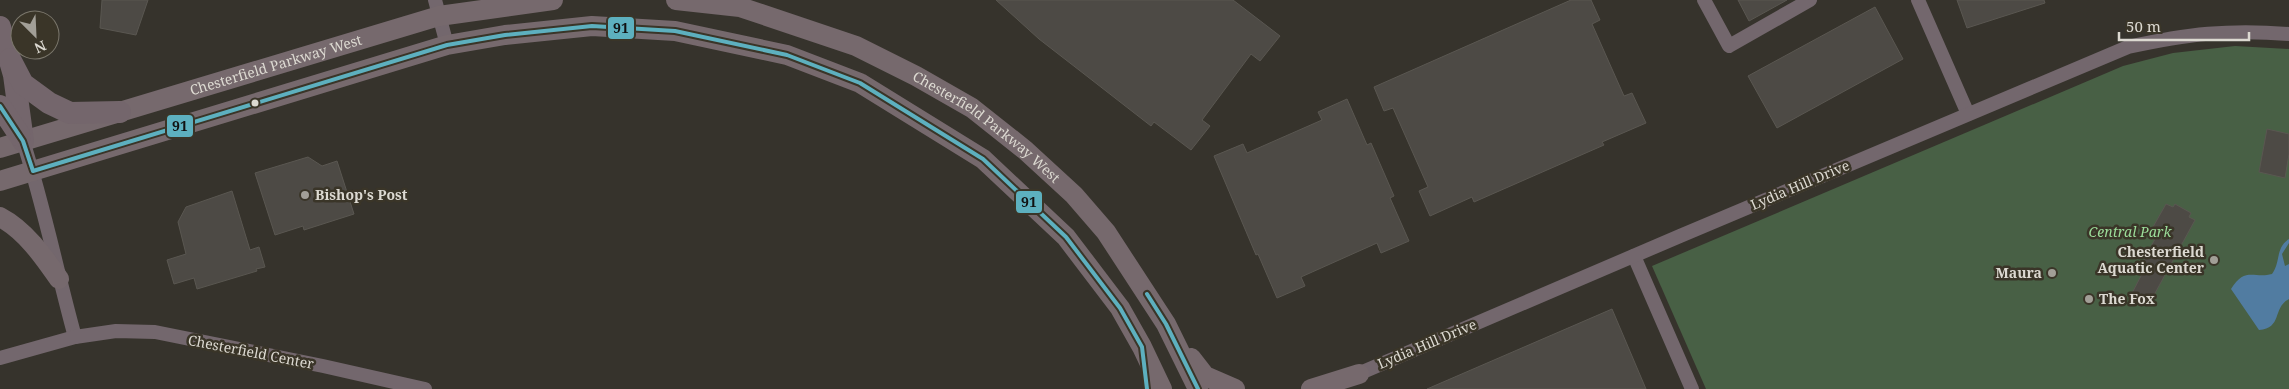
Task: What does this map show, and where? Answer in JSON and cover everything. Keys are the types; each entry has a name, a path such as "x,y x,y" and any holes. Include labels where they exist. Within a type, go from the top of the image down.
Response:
{"main road":[{"path":"0,28 10,58"},
{"path":"10,60 23,141"},
{"path":"11,60 24,84 49,104 70,113 120,112"},
{"path":"0,106 23,141"}],"street":[{"name":"Chesterfield Parkway West","path":"0,148 120,112 437,8 553,0"},
{"name":"Chesterfield Parkway West","path":"676,0 740,7 856,46 916,76 972,108 1025,150 1074,195 1106,232 1169,329 1198,389"},
{"path":"1704,0 1729,46 1810,0"},
{"path":"1918,0 1968,114"},
{"path":"437,8 447,45"},
{"name":"Chesterfield Parkway West","path":"0,182 447,45 505,34 592,26 675,31 788,55 860,83 983,159 1066,237 1120,308 1142,347 1162,389"},
{"name":"Lydia Hill Drive","path":"1323,389 1968,114 2128,48 2203,33 2248,31 2289,34"},
{"path":"23,141 42,199 59,279 75,337"},
{"path":"0,218 9,222 37,249 59,279"},
{"path":"1634,256 1692,389"},
{"path":"1169,329 1205,376 1236,389"},
{"name":"Chesterfield Center","path":"0,358 75,337 116,331 155,332 426,389"},
{"path":"1142,347 1147,389"},
{"path":"1311,389 1359,374"}],"green space":[{"name":"Central Park","path":"2235,46 2289,49 2289,389 1706,389 1652,266 2123,66 2173,53"}],"water":[{"path":"2289,239 2289,243 2282,254 2285,266 2289,264 2289,299 2281,307 2275,322 2271,326 2259,330 2231,289 2245,275 2272,274 2280,251"}],"building":[{"path":"102,0 148,0 136,35 100,28"},
{"path":"996,0 1233,0 1280,36 1260,61 1251,54 1202,120 1210,126 1191,150 1154,122 1151,126 1039,39"},
{"path":"1571,0 1591,0 1600,20 1592,24 1624,96 1632,93 1646,123 1602,142 1604,145 1474,202 1472,197 1430,216 1419,191 1428,187 1393,108 1384,111 1374,87"},
{"path":"1738,0 1787,0 1749,21"},
{"path":"1957,0 2044,0 2045,3 1967,28"},
{"path":"1875,7 1903,59 1777,128 1748,76"},
{"path":"1347,99 1367,145 1371,143 1394,196 1390,198 1409,241 1381,253 1377,243 1301,277 1305,286 1277,298 1258,254 1256,255 1214,156 1243,144 1247,153 1322,120 1318,112"},
{"path":"2267,129 2289,134 2289,154 2285,178 2259,172"},
{"name":"Bishop's Post","path":"308,157 322,166 337,161 354,214 304,230 303,226 275,235 255,173"},
{"path":"232,191 250,250 259,247 265,267 197,289 194,278 174,284 167,260 186,254 178,222 186,207"},
{"path":"2166,204 2173,207 2175,204 2191,213 2189,217 2195,220 2148,306 2130,297 2142,274 2138,271 2156,237 2149,234"},
{"path":"1612,309 1646,389 1427,389"}],"transit line":[{"name":"91","path":"0,106 23,141 33,171 447,45 505,35 592,26 675,31 787,55 860,83 983,159 1066,237 1120,308 1142,347 1147,389"},
{"name":"91","path":"1147,294 1166,324 1198,389"}],"place":[{"name":"Bishop's Post","path":"305,195"},
{"name":"Chesterfield Aquatic Center","path":"2214,260"},
{"name":"Maura","path":"2052,273"},
{"name":"The Fox","path":"2089,299"}]}
